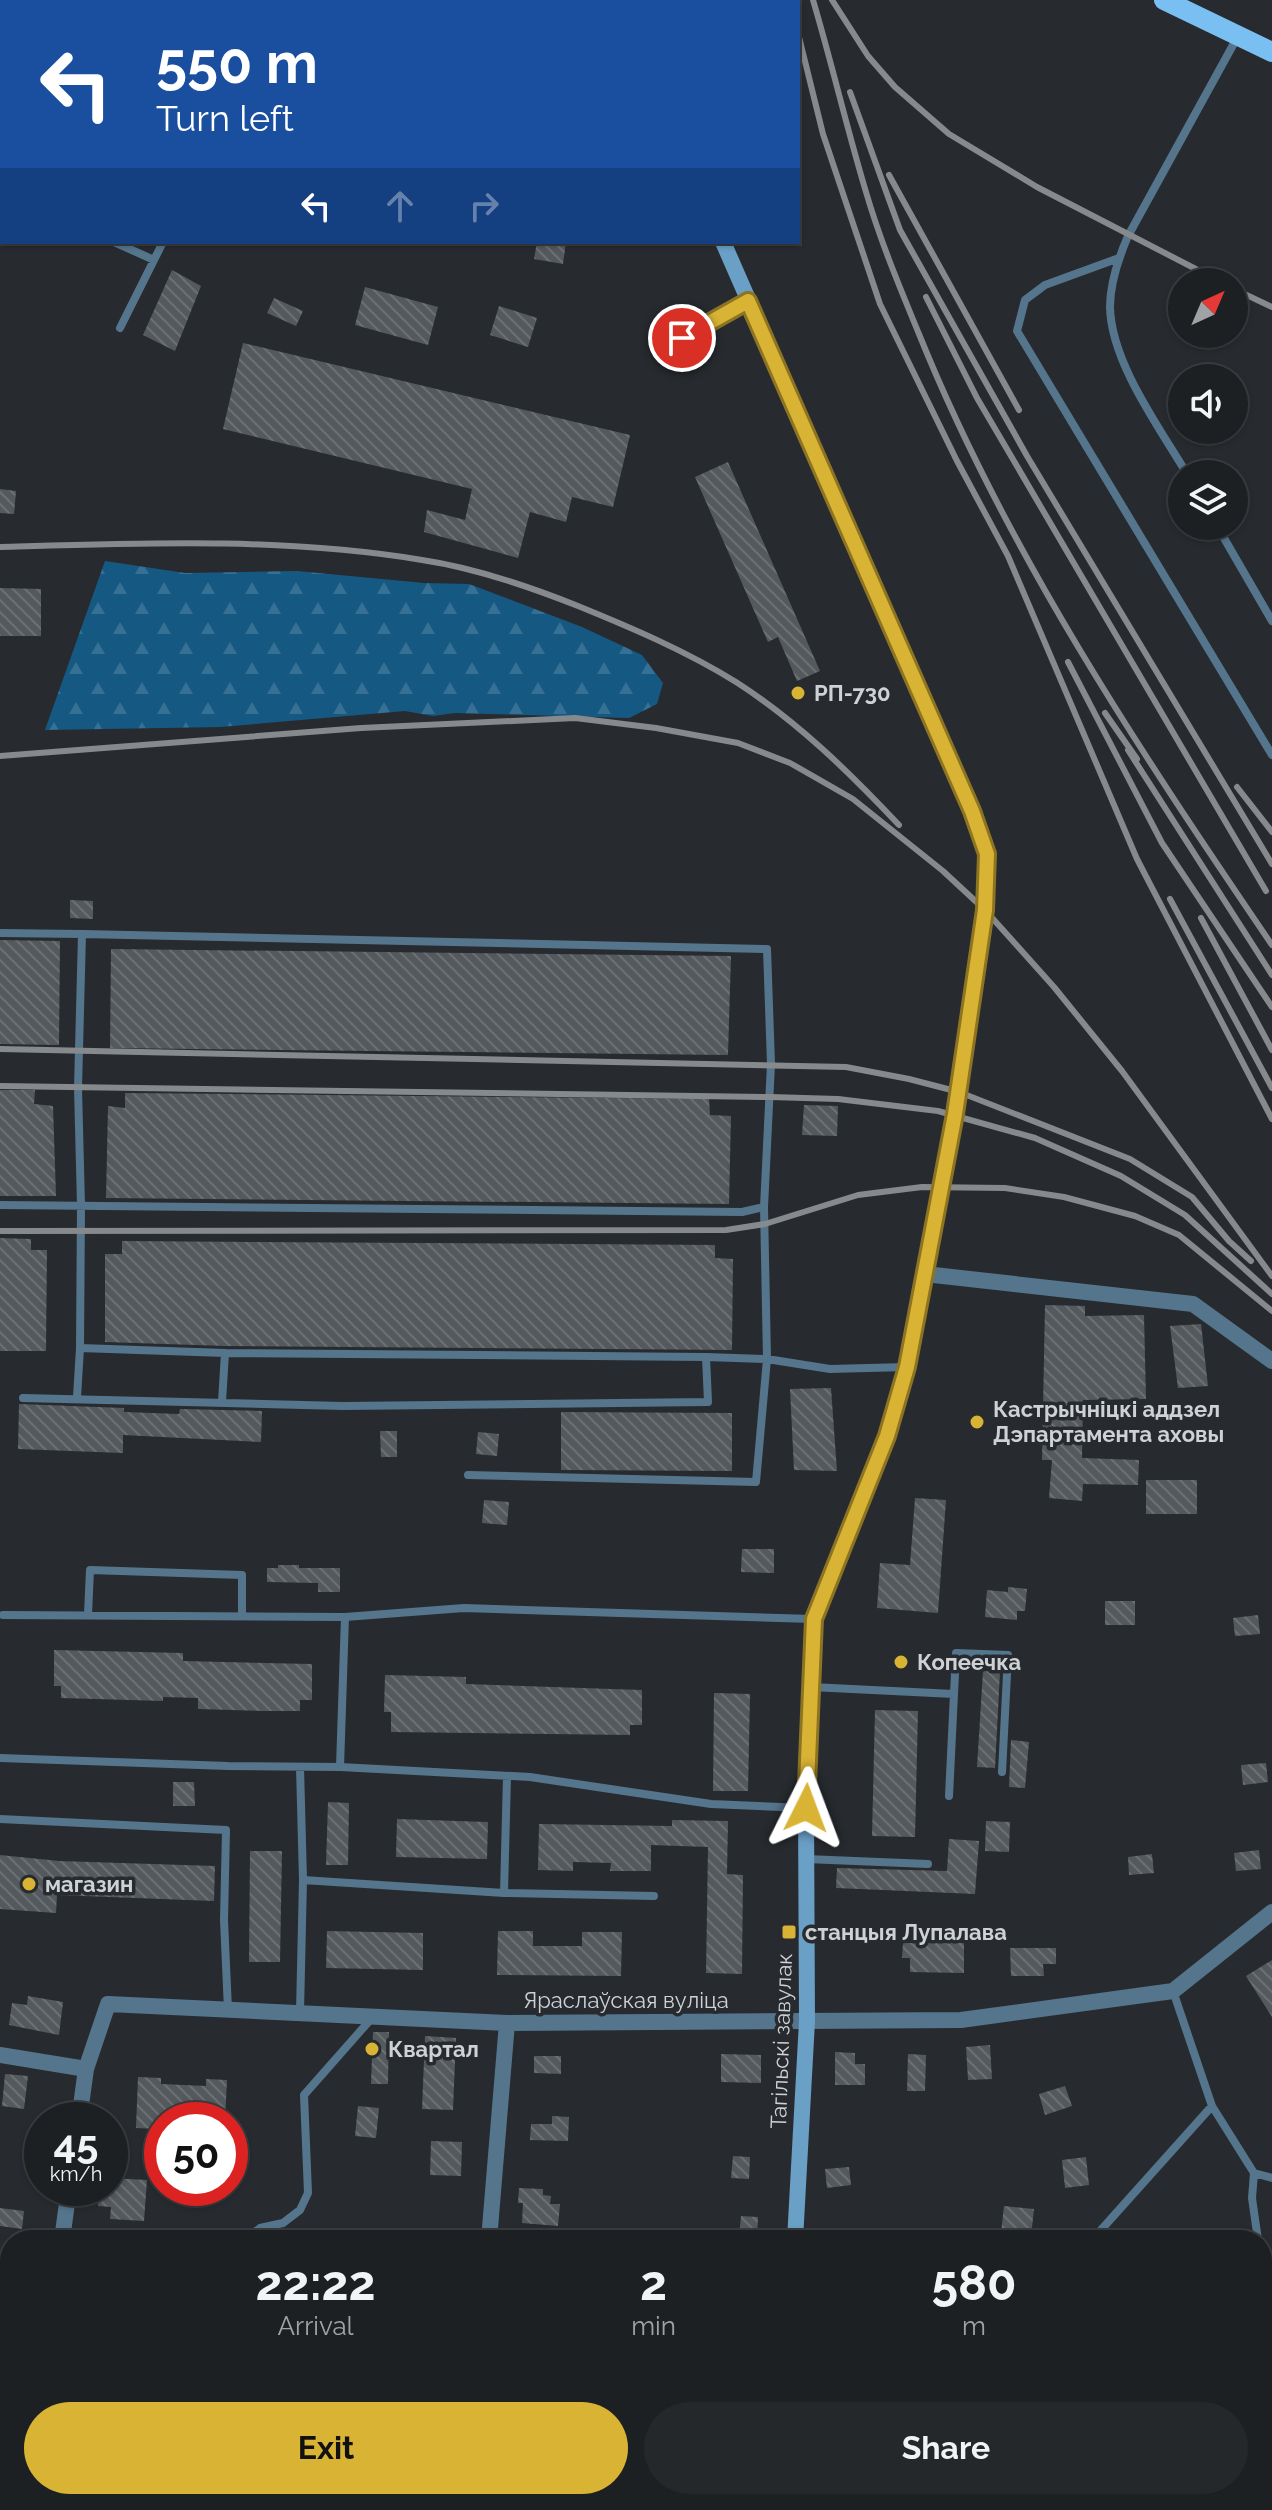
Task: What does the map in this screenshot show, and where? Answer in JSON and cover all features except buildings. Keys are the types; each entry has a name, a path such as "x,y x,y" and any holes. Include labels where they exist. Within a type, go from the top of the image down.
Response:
{"main road":[{"path":"1164,0 1272,52"},
{"name":"Тагільскі завулак","path":"724,244 972,811 987,854 985,910 961,1078 907,1367 887,1436 814,1619 806,1808 807,2021 796,2230"}],"street":[{"path":"925,1274 1193,1304 1272,1361"},
{"path":"1173,1991 1272,1912"},
{"name":"Яраслаўская вуліца","path":"86,2069 108,2004 507,2023 961,2020 1173,1991"},
{"path":"490,2230 507,2023"},
{"path":"0,2055 86,2069 81,2102"},
{"path":"63,2230 67,2206"}],"lane":[{"path":"1179,460 1119,350 1110,307 1119,258 1128,236 1238,36"},
{"path":"118,244 154,260"},
{"path":"120,328 162,244"},
{"path":"1119,258 1045,285 1025,300 1017,331 1272,755"},
{"path":"682,338 748,301"},
{"path":"1225,540 1272,621"},
{"path":"0,933 767,949 770,1097 764,1207 767,1359 756,1482 468,1475"},
{"path":"77,1397 80,1348 78,1088 82,934"},
{"path":"0,1205 742,1212 764,1207"},
{"path":"80,1348 225,1353 706,1357 767,1359 830,1369 907,1367"},
{"path":"222,1402 225,1353"},
{"path":"23,1398 343,1406 708,1402 706,1357"},
{"path":"88,1614 90,1570 242,1575 242,1616"},
{"path":"3,1615 345,1617 464,1608 814,1619"},
{"path":"340,1767 345,1617"},
{"path":"949,1796 956,1653 1008,1655 1002,1772"},
{"path":"811,1687 954,1694"},
{"path":"0,1758 340,1767 507,1776 711,1804 806,1808"},
{"path":"300,1767 303,1880 300,2012"},
{"path":"504,1893 507,1776"},
{"path":"0,1819 226,1830 224,1920 228,2010"},
{"path":"806,1859 928,1864"},
{"path":"303,1880 504,1893 654,1896"},
{"path":"1173,1991 1212,2106 1254,2173 1252,2198 1257,2230"},
{"path":"258,2230 283,2223 300,2210 308,2193 304,2095 373,2016"},
{"path":"1102,2230 1212,2106"},
{"path":"1254,2173 1272,2178"}],"green space":[{"path":"105,561 185,573 297,571 469,584 582,627 642,655 663,683 657,704 629,718 455,713 433,716 405,711 220,727 45,730"}],"railway":[{"path":"813,0 878,228 954,415 993,494 1079,648 1272,945"},
{"path":"832,0 868,56 895,87 949,134 1037,187 1194,268"},
{"path":"800,41 823,134 880,304 957,461 1008,556 1137,859 1272,1119"},
{"path":"850,92 900,230 1027,456 1272,864"},
{"path":"889,175 1019,410"},
{"path":"1248,296 1272,307"},
{"path":"926,297 977,398 1266,891"},
{"path":"0,547 211,543 317,548 422,560 502,578 639,632 736,682 822,748 899,825"},
{"path":"1068,662 1162,843 1272,1007"},
{"path":"1105,713 1137,759"},
{"path":"0,756 361,728 575,718 738,743 790,763 853,799 943,871 985,910 1054,987 1122,1071 1272,1276"},
{"path":"1128,750 1272,975"},
{"path":"1237,787 1272,832"},
{"path":"1170,899 1272,1088"},
{"path":"1201,918 1272,1050"},
{"path":"0,1049 846,1067 959,1092 1130,1159 1192,1197 1229,1241 1251,1261"},
{"path":"0,1086 770,1097 838,1099 938,1111 1035,1138 1121,1176 1185,1215 1272,1294"},
{"path":"0,1231 726,1230 765,1224 858,1195 922,1187 1005,1188 1064,1197 1135,1216 1179,1235 1272,1311"}],"place":[{"name":"РП-730","path":"798,693"},
{"name":"Кастрычніцкі аддзел Дэпартамента аховы","path":"977,1422"},
{"name":"Копеечка","path":"901,1662"},
{"name":"магазин","path":"29,1884"},
{"name":"станцыя Лупалава","path":"789,1932"},
{"name":"Квартал","path":"372,2049"}],"route":[{"path":"682,338 748,301 972,811 987,854 985,910 959,1092 907,1367 887,1436 814,1619 806,1808"}]}
